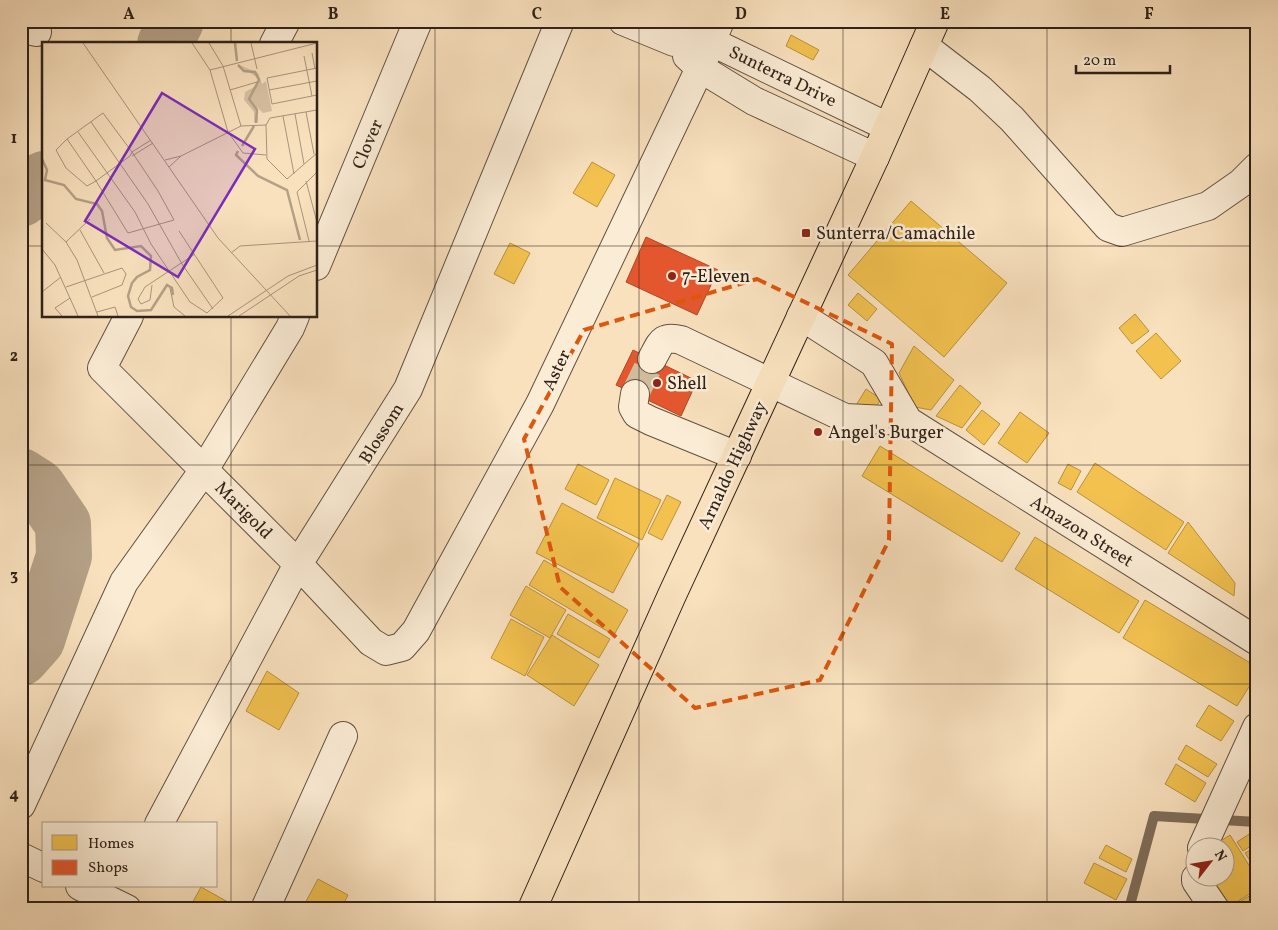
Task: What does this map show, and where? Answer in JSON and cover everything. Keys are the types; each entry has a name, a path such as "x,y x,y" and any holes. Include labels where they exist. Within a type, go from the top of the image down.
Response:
{"main road":[{"name":"Arnaldo Highway","path":"532,909 672,595 875,157 935,21"}],"street":[{"path":"275,42 286,21"},
{"name":"Clover","path":"318,261 418,21"},
{"name":"Blossom","path":"160,822 298,564 408,389 560,21"},
{"name":"Sunterra Drive","path":"623,21 674,42 700,68 754,101 875,157"},
{"name":"Sunterra Drive","path":"674,42 716,31 888,127"},
{"name":"Aster","path":"386,651 402,647 416,631 540,404 716,31"},
{"path":"924,46 980,89 1005,113 1108,227 1122,232 1208,206 1242,183 1257,166"},
{"name":"Amazon Street","path":"801,316 874,362 908,421 1257,641"},
{"name":"Marigold","path":"128,318 102,368 298,564 371,642 386,651"},
{"path":"21,805 124,582 204,470 295,318"},
{"name":"Amazon Street","path":"652,359 662,341 671,337 681,340 845,418 908,421"},
{"path":"635,394 633,407 637,414 737,456"},
{"path":"1207,838 1257,727"},
{"path":"265,909 343,736"},
{"path":"21,857 42,867"},
{"path":"85,888 120,902"},
{"path":"1201,888 1215,909"}],"highlighted area":[{"path":"757,279 892,344 889,540 820,680 695,708 560,587 524,439 584,330"}],"building: Homes":[{"path":"791,35 819,50 813,60 786,46"},
{"path":"592,162 615,175 597,207 573,193"},
{"path":"911,201 1007,283 944,357 848,275"},
{"path":"510,243 530,253 514,284 494,274"},
{"path":"858,293 877,309 867,321 848,305"},
{"path":"1135,314 1149,331 1132,344 1119,328"},
{"path":"1156,333 1181,361 1161,379 1136,351"},
{"path":"914,346 954,380 931,410 915,407 899,373"},
{"path":"960,385 981,403 962,428 936,416"},
{"path":"866,389 881,399 870,416 855,407"},
{"path":"982,410 1000,424 984,445 966,430"},
{"path":"1020,412 1049,433 1027,463 998,443"},
{"path":"880,446 1020,533 1002,562 862,476"},
{"path":"1095,463 1184,522 1166,550 1077,492"},
{"path":"578,464 609,480 596,505 565,489"},
{"path":"1068,464 1081,471 1071,490 1058,483"},
{"path":"615,478 661,500 642,540 597,518"},
{"path":"667,495 681,502 662,540 648,533"},
{"path":"562,503 639,544 613,593 536,553"},
{"path":"1188,522 1235,583 1234,596 1168,553"},
{"path":"1035,537 1139,601 1119,633 1015,569"},
{"path":"544,560 628,610 614,635 529,585"},
{"path":"526,586 566,610 550,638 510,615"},
{"path":"1145,600 1257,667 1257,674 1237,706 1123,638"},
{"path":"568,614 610,639 599,658 557,634"},
{"path":"511,619 544,637 525,676 491,658"},
{"path":"552,635 599,665 574,706 527,675"},
{"path":"267,671 299,693 279,730 246,711"},
{"path":"1209,705 1234,721 1221,741 1196,726"},
{"path":"1186,745 1217,764 1208,777 1178,759"},
{"path":"1176,764 1206,783 1195,802 1165,784"},
{"path":"1257,774 1257,792 1249,789"},
{"path":"1254,831 1257,835 1257,842 1243,851 1237,842"},
{"path":"1106,845 1132,859 1126,872 1099,858"},
{"path":"1236,845 1257,878 1257,889 1226,909 1211,888 1236,888"},
{"path":"1257,846 1257,871 1245,853"},
{"path":"1094,863 1127,879 1116,900 1084,883"},
{"path":"318,879 348,895 341,909 302,909"},
{"path":"200,888 235,906 233,909 189,909"},
{"path":"1256,892 1257,909 1229,908"}],"building: Shops":[{"name":"7-Eleven","path":"646,237 718,270 697,315 626,282"},
{"name":"Shell","path":"633,350 697,381 681,416 616,385"}],"waterway":[{"path":"166,42 176,21"},
{"path":"21,199 42,181"},
{"path":"21,476 38,487 63,524 64,556 37,640 21,658"},
{"path":"1129,909 1154,816 1257,822"}],"tunnel":[{"path":"635,394 652,359"}],"place":[{"name":"Sunterra/Camachile","path":"806,233"},
{"name":"7-Eleven","path":"672,276"},
{"name":"Shell","path":"657,383"},
{"name":"Angel's Burger","path":"818,432"}]}
